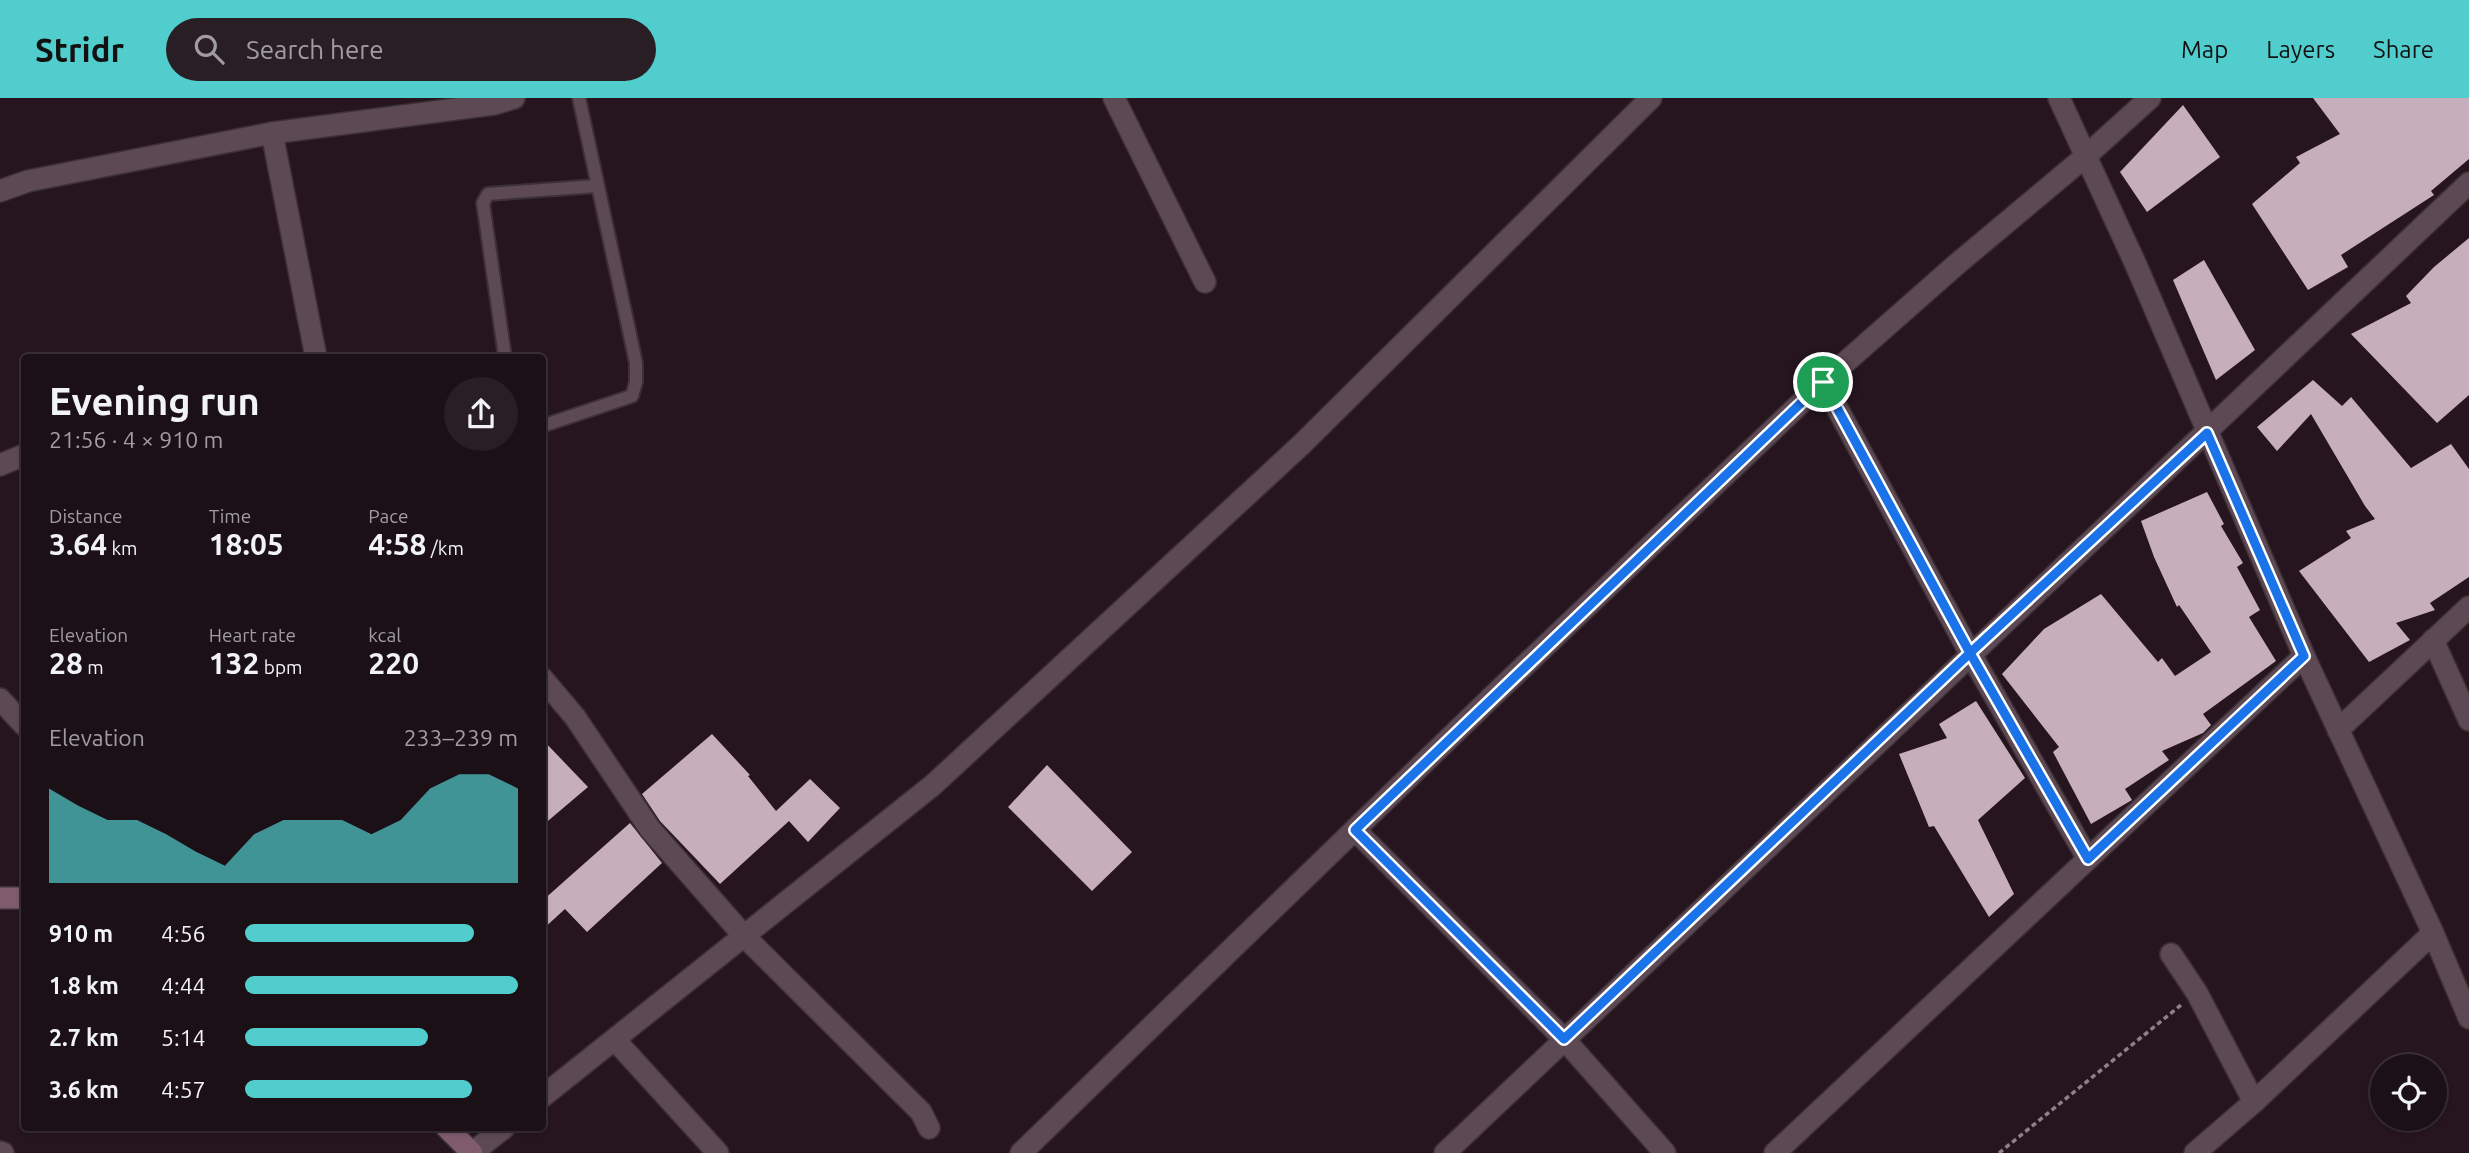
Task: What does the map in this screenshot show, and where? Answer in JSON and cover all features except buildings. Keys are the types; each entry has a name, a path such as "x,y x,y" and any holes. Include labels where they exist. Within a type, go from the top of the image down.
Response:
{"main road":[{"path":"0,898 21,898"},
{"path":"450,1131 472,1153"}],"street":[{"path":"0,191 28,181 272,133 494,104 514,98"},
{"path":"1114,98 1205,282"},
{"path":"546,1094 933,785 1301,445 1651,98"},
{"path":"2059,98 2142,278 2304,656 2433,933 2469,1018"},
{"path":"1021,1153 1823,382 2150,98"},
{"path":"272,133 315,354"},
{"path":"1445,1153 2469,183"},
{"path":"1823,382 1970,653 2088,859"},
{"path":"0,465 21,456"},
{"path":"2338,730 2469,607"},
{"path":"2433,640 2469,719"},
{"path":"1783,1150 2304,656"},
{"path":"546,683 575,717 650,829 744,936 921,1112 929,1128"},
{"path":"0,699 21,721"},
{"path":"1355,830 1564,1039 1665,1153"},
{"path":"2195,1153 2254,1102 2433,933"},
{"path":"2171,954 2196,993 2254,1102"},
{"path":"615,1040 718,1153"},
{"path":"472,1153 500,1131"}],"lane":[{"path":"546,425 632,396 636,382 636,363 579,98"},
{"path":"505,354 483,203 488,194 597,186"}],"path":[{"path":"1999,1153 2196,993"}],"route":[{"path":"1823,382 1355,830 1564,1039 1970,653 2088,859 2304,656 2207,433 1970,653 1823,382"}]}
